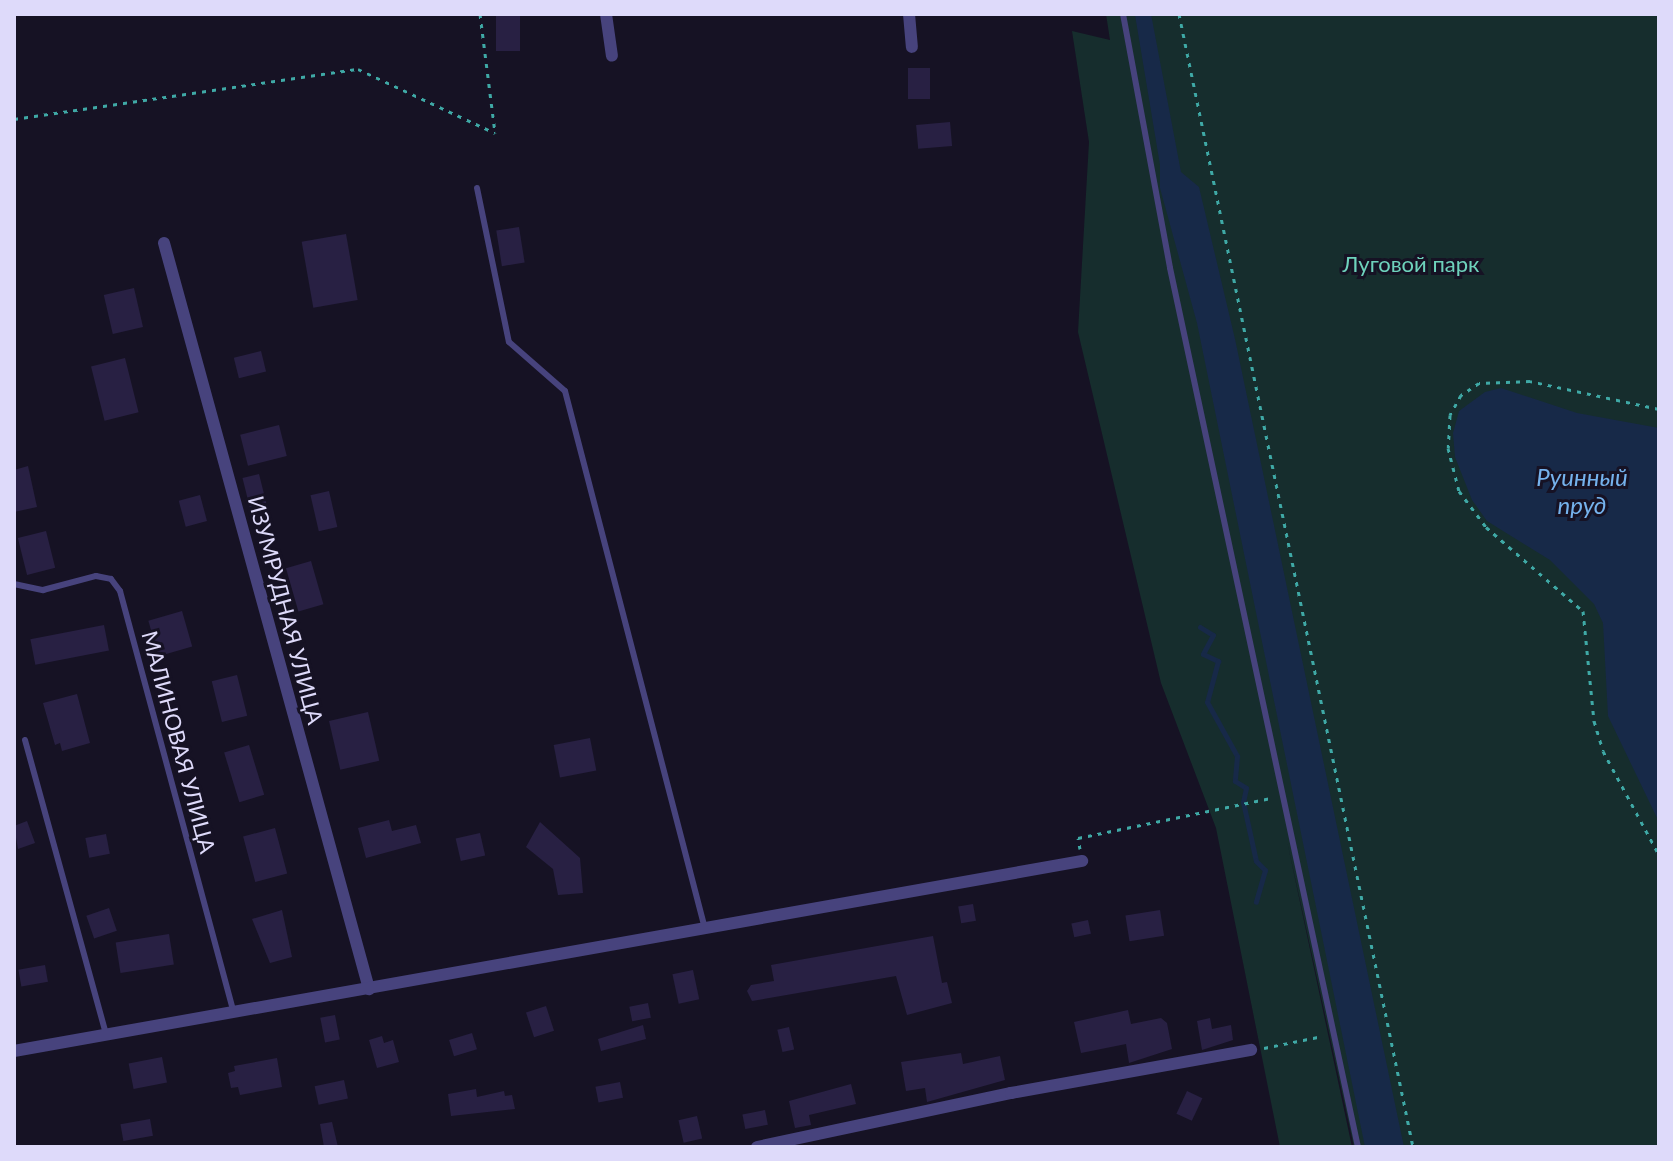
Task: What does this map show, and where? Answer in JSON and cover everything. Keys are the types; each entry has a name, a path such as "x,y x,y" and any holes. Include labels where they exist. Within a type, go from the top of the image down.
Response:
{"street":[{"path":"606,14 612,56"},
{"path":"909,14 912,47"},
{"name":"ИЗУМРУДНАЯ УЛИЦА","path":"164,243 369,989"},
{"path":"14,1051 1082,861"},
{"path":"757,1147 1011,1093 1251,1050"}],"lane":[{"path":"1123,14 1170,268 1358,1147"},
{"path":"477,188 509,342 565,391 705,929"},
{"name":"МАЛИНОВАЯ УЛИЦА","path":"14,584 43,590 96,576 111,579 120,591 235,1014"},
{"path":"25,740 106,1035"}],"path":[{"path":"14,119 358,69 495,133 480,14"},
{"path":"1179,14 1413,1147"},
{"path":"1659,409 1530,381 1479,383 1461,395 1450,415 1448,448 1459,491 1486,527 1583,611 1594,721 1603,751 1659,855"},
{"path":"1082,861 1078,838 1241,807 1283,794"},
{"path":"1251,1050 1334,1033"}],"green space":[{"name":"Луговой парк","path":"1106,14 1659,14 1659,1147 1354,1147 1287,841 1352,1147 1280,1147 1216,828 1161,683 1078,332 1089,142 1072,31 1110,40"}],"water":[{"path":"1151,14 1181,172 1199,187 1235,339 1404,1147 1365,1147 1197,323 1160,188 1160,165 1135,15"},
{"name":"Руинный пруд","path":"1501,388 1577,413 1659,428 1659,822 1608,716 1603,623 1594,604 1550,560 1487,521 1472,500 1455,457 1453,433 1459,411 1485,392"}],"building":[{"path":"496,14 520,14 520,51 496,51"},
{"path":"908,68 930,68 930,99 908,99"},
{"path":"950,122 952,146 918,149 916,125"},
{"path":"519,227 525,263 502,266 496,231"},
{"path":"346,234 358,300 313,308 302,242"},
{"path":"134,288 143,327 113,334 104,295"},
{"path":"261,351 266,371 239,378 234,358"},
{"path":"125,358 139,412 105,421 91,366"},
{"path":"279,425 287,456 248,466 240,435"},
{"path":"28,466 37,507 14,512 14,470"},
{"path":"259,474 266,503 250,507 243,478"},
{"path":"329,491 337,527 319,531 310,495"},
{"path":"200,495 207,521 186,527 179,501"},
{"path":"46,531 55,568 27,575 18,538"},
{"path":"311,561 323,604 298,611 286,568"},
{"path":"182,611 192,647 159,656 148,621"},
{"path":"104,625 109,651 35,665 30,639"},
{"path":"237,675 247,716 222,722 212,681"},
{"path":"77,694 90,743 62,751 60,743 55,745 43,703"},
{"path":"368,712 379,761 340,770 329,721"},
{"path":"590,738 596,770 560,777 554,745"},
{"path":"249,745 264,795 239,802 224,753"},
{"path":"389,820 392,831 416,825 421,843 366,858 358,828"},
{"path":"27,821 35,843 18,849 14,826"},
{"path":"540,822 580,858 583,893 558,895 553,869 526,847"},
{"path":"275,828 287,873 255,882 243,837"},
{"path":"480,833 485,855 461,861 456,839"},
{"path":"106,834 110,854 89,858 85,838"},
{"path":"973,904 976,921 961,923 958,907"},
{"path":"109,908 117,931 94,939 86,916"},
{"path":"282,910 292,957 270,963 252,919"},
{"path":"1160,910 1164,936 1129,941 1125,915"},
{"path":"1088,920 1091,934 1074,937 1071,924"},
{"path":"169,934 174,965 121,973 116,942"},
{"path":"933,936 942,983 947,982 952,1003 907,1015 896,976 752,1001 747,991 751,985 774,981 771,965"},
{"path":"45,965 48,982 21,986 18,970"},
{"path":"693,970 699,999 679,1004 672,974"},
{"path":"648,1003 651,1018 632,1021 629,1007"},
{"path":"546,1006 554,1031 534,1037 526,1012"},
{"path":"1128,1010 1131,1024 1161,1018 1167,1023 1172,1049 1129,1063 1126,1044 1081,1053 1074,1022"},
{"path":"335,1015 340,1040 325,1042 320,1018"},
{"path":"1210,1018 1212,1029 1231,1025 1233,1040 1202,1050 1197,1021"},
{"path":"643,1025 646,1039 601,1051 598,1039"},
{"path":"789,1027 794,1049 782,1052 777,1030"},
{"path":"472,1033 477,1049 454,1056 449,1040"},
{"path":"382,1036 384,1043 393,1040 399,1062 377,1068 369,1040"},
{"path":"961,1053 963,1064 1000,1056 1005,1080 927,1102 925,1088 906,1091 901,1062"},
{"path":"162,1057 167,1083 134,1089 129,1063"},
{"path":"277,1058 282,1087 240,1095 238,1087 231,1088 228,1073 235,1071 234,1066"},
{"path":"344,1080 348,1099 319,1105 315,1086"},
{"path":"620,1082 623,1098 599,1102 595,1087"},
{"path":"851,1084 856,1104 809,1115 811,1125 795,1128 789,1101"},
{"path":"476,1089 477,1097 504,1091 505,1096 512,1095 515,1109 451,1116 448,1094"},
{"path":"1187,1091 1202,1098 1192,1121 1176,1114"},
{"path":"765,1110 768,1125 745,1129 742,1114"},
{"path":"697,1116 702,1138 684,1143 678,1120"},
{"path":"150,1119 153,1136 123,1141 120,1124"},
{"path":"332,1122 338,1147 324,1147 320,1124"}],"waterway":[{"path":"1200,627 1213,635 1203,654 1218,661 1207,702 1237,756 1235,781 1246,788 1243,802 1256,861 1265,870 1256,902"}]}
